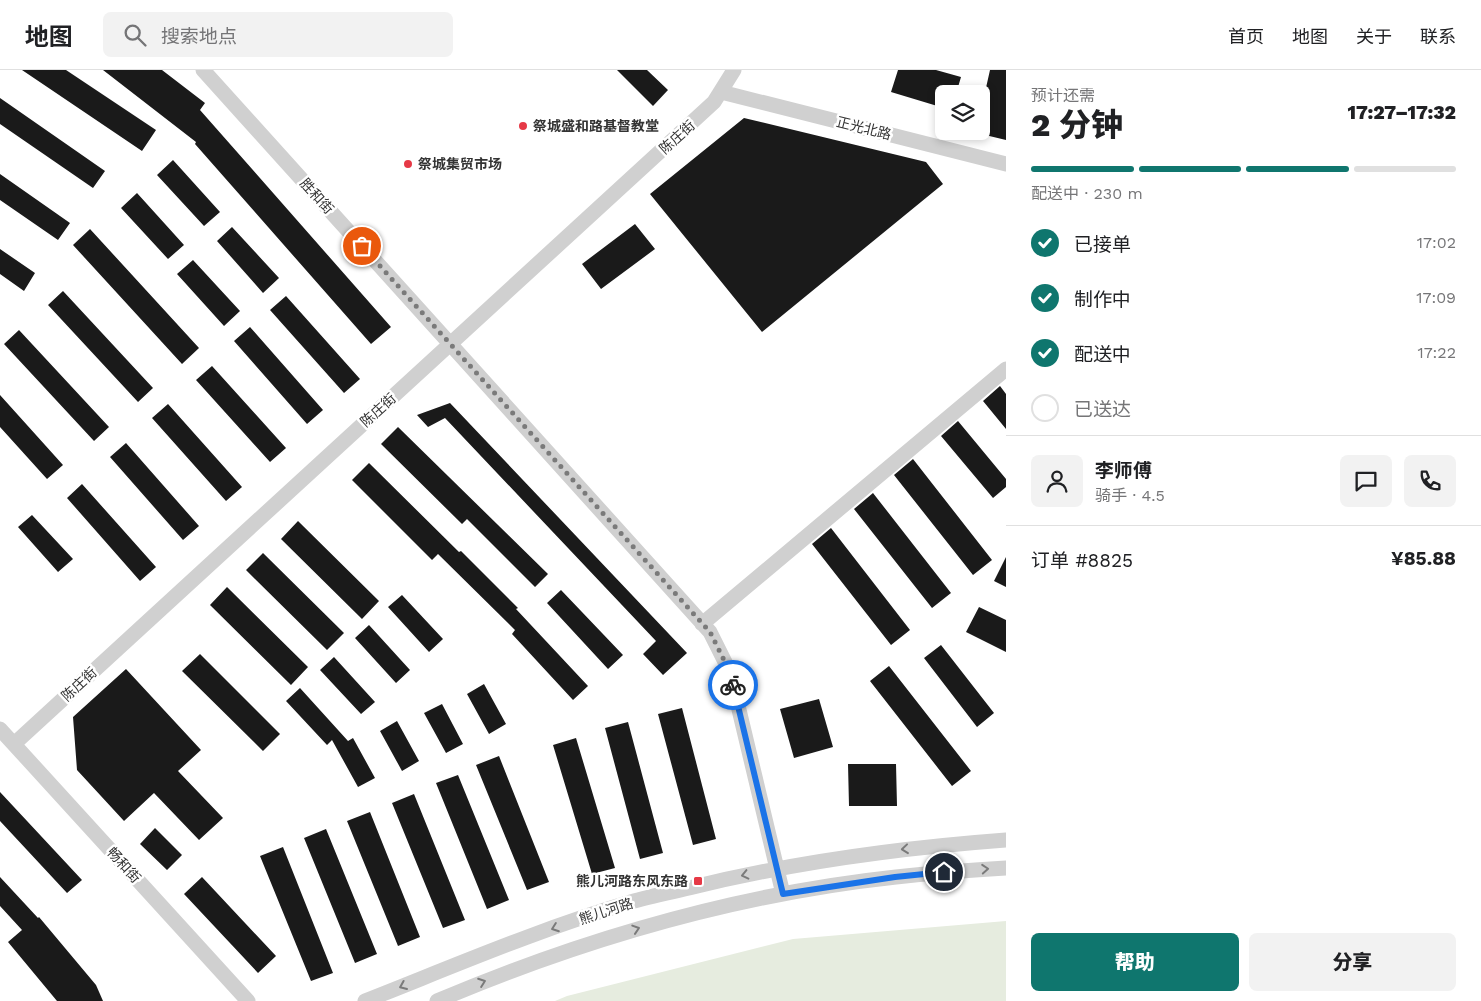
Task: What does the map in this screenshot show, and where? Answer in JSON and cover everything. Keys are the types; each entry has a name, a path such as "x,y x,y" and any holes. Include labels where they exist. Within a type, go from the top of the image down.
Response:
{"street":[{"name":"胜和街","path":"203,70 710,632 730,672 783,894"},
{"name":"陈庄街","path":"14,744 708,108 721,92 734,70"},
{"name":"正光北路","path":"721,92 1006,164"},
{"path":"702,624 1006,370"},
{"name":"畅和街","path":"0,729 248,1001"},
{"name":"熊儿河路","path":"365,1001 467,959 617,907 712,882 777,868 892,850 1006,840"},
{"name":"熊儿河路","path":"437,1001 477,984 642,927 783,894 895,877 1006,868"}],"shaded area":[{"path":"1006,921 1006,1001 555,1001 567,996 793,939"}],"building":[{"path":"22,70 66,70 156,130 142,151"},
{"path":"103,70 162,70 205,103 200,110 391,327 371,344 195,144 196,142"},
{"path":"617,70 647,70 668,90 653,106"},
{"path":"898,70 936,70 961,77 959,85 935,85 935,105 891,92"},
{"path":"990,70 1006,70 1006,140 990,136 990,85 987,85"},
{"path":"0,98 105,171 93,188 0,124"},
{"path":"744,118 926,162 943,184 762,332 650,194"},
{"path":"173,160 220,212 204,226 157,175"},
{"path":"0,174 70,223 58,240 0,200"},
{"path":"137,193 184,245 168,259 121,208"},
{"path":"635,224 655,249 601,289 582,264"},
{"path":"232,227 279,278 263,293 217,241"},
{"path":"90,229 199,348 182,364 73,245"},
{"path":"0,249 35,273 24,291 0,274"},
{"path":"193,260 240,311 224,326 177,274"},
{"path":"63,291 153,388 138,402 48,305"},
{"path":"286,296 360,379 344,393 270,310"},
{"path":"250,327 323,410 307,424 234,341"},
{"path":"19,330 109,427 94,441 4,344"},
{"path":"212,366 286,448 270,462 196,380"},
{"path":"1000,386 1006,394 1006,429 983,401"},
{"path":"0,395 63,465 47,479 0,427"},
{"path":"450,403 687,653 663,675 643,654 656,641 445,418 428,427 417,415"},
{"path":"168,404 242,487 226,501 152,418"},
{"path":"958,421 1006,479 1006,487 993,498 941,436"},
{"path":"398,427 548,574 535,587 467,519 462,524 381,444"},
{"path":"126,443 199,526 183,540 110,457"},
{"path":"913,459 992,560 973,575 894,475"},
{"path":"369,463 518,608 516,609 588,686 573,700 512,634 515,630 438,554 432,560 352,480"},
{"path":"82,484 156,567 140,581 67,498"},
{"path":"873,493 951,593 932,608 854,509"},
{"path":"32,515 73,559 58,572 18,527"},
{"path":"298,521 379,601 362,619 281,539"},
{"path":"831,528 910,630 891,645 812,544"},
{"path":"263,553 344,633 327,650 246,570"},
{"path":"1006,557 1006,587 994,581"},
{"path":"227,587 308,667 291,685 210,605"},
{"path":"561,590 623,655 608,669 547,603"},
{"path":"402,595 443,639 429,652 388,607"},
{"path":"979,607 1006,620 1006,652 966,632"},
{"path":"369,625 410,670 396,683 355,638"},
{"path":"941,645 994,713 977,727 924,658"},
{"path":"200,654 280,734 263,751 182,671"},
{"path":"334,657 375,702 361,714 320,670"},
{"path":"889,666 971,771 952,786 870,681"},
{"path":"126,669 201,750 178,771 223,818 199,840 154,793 124,821 77,770 73,717"},
{"path":"484,684 506,724 489,734 467,694"},
{"path":"300,688 348,741 353,738 375,778 358,787 332,740 327,745 286,701"},
{"path":"819,699 833,747 794,758 780,709"},
{"path":"442,704 463,744 446,753 424,713"},
{"path":"682,708 716,839 693,845 658,714"},
{"path":"397,721 419,761 402,771 380,731"},
{"path":"628,722 663,853 640,859 605,728"},
{"path":"576,738 615,868 592,874 553,745"},
{"path":"499,756 549,882 527,890 476,765"},
{"path":"848,764 896,764 897,806 849,806"},
{"path":"458,775 509,900 487,909 436,783"},
{"path":"0,792 82,880 67,893 0,821"},
{"path":"414,794 465,920 443,928 392,803"},
{"path":"370,812 420,937 398,946 347,821"},
{"path":"155,828 182,855 167,870 140,844"},
{"path":"326,829 377,954 355,963 304,838"},
{"path":"283,847 333,973 311,981 260,856"},
{"path":"0,877 39,917 96,985 103,1001 57,1001 8,942 22,930 0,906"},
{"path":"202,877 276,956 258,973 184,894"}],"way so far":[{"path":"362,246 710,632 730,672 733,685"}],"place":[{"name":"祭城盛和路基督教堂","path":"523,126"},
{"name":"祭城集贸市场","path":"408,164"},
{"name":"熊儿河路东风东路","path":"698,881"}],"route":[{"path":"733,685 783,894 895,877 944,872"}]}
